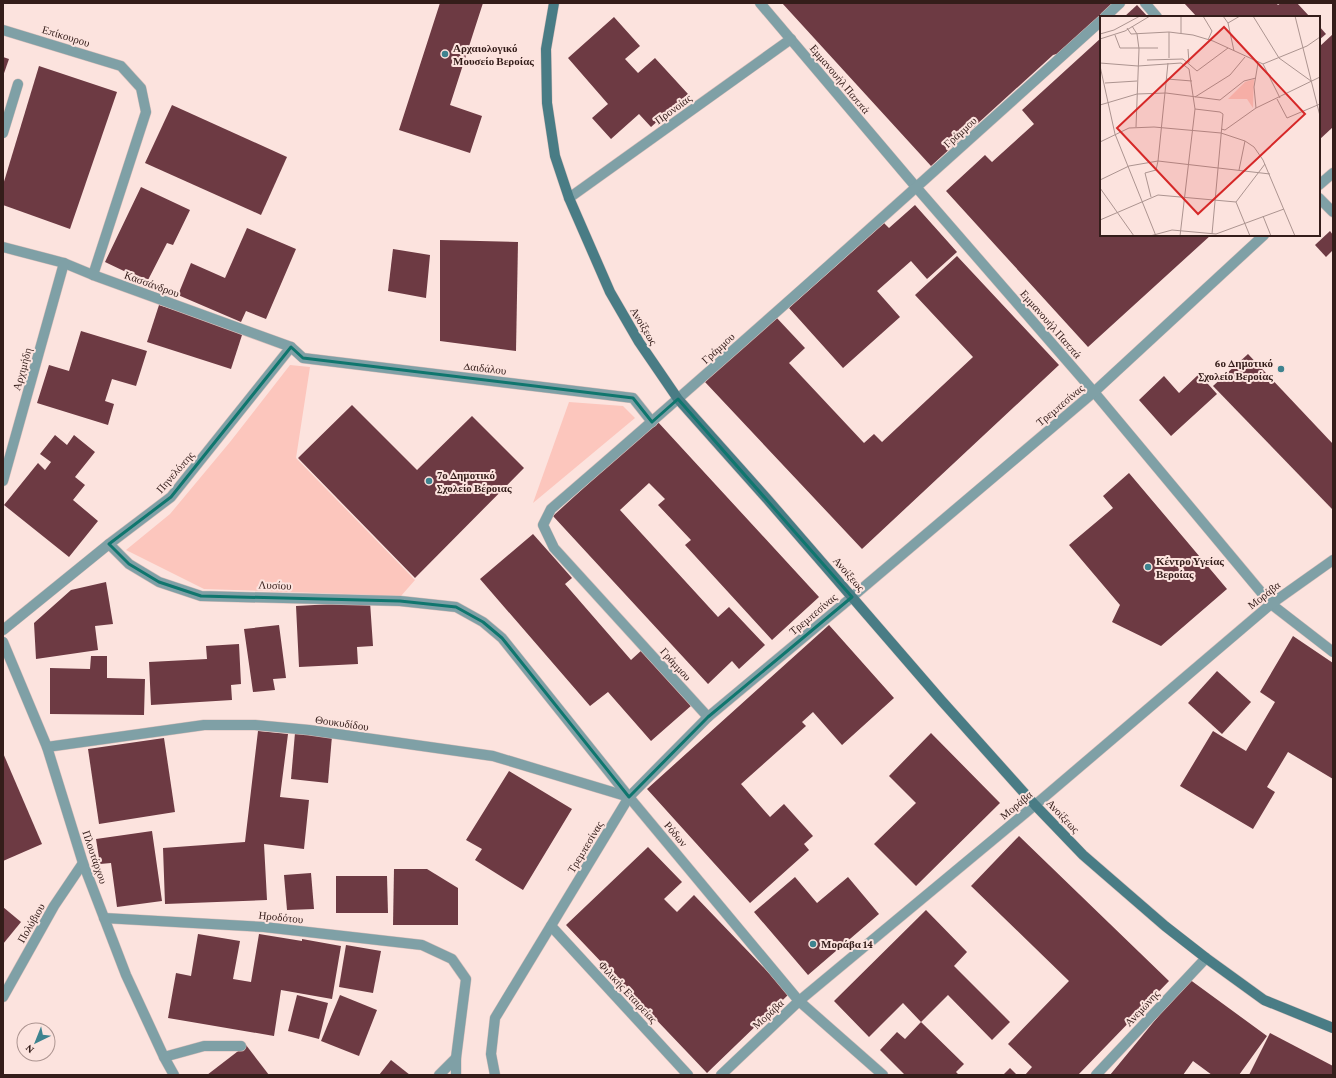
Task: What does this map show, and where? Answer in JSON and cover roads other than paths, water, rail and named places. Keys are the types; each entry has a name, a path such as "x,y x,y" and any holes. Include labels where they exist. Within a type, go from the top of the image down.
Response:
{"main road":[{"name":"Ανοίξεως","path":"554,3 546,49 547,103 555,156 569,198 610,292 639,342 678,399 941,700 1035,805 1083,855 1165,926 1264,1000 1333,1028"}],"street":[{"name":"Εμμανουήλ Παππά","path":"760,3 916,187 1094,392 1271,604 1333,652"},
{"path":"1106,16 1120,3"},
{"path":"1145,3 1156,16"},
{"name":"Γράμμου","path":"708,717 554,548 543,525 551,509 678,399 1100,22"},
{"name":"Επίκουρου","path":"3,30 121,66 141,88 146,112 93,275"},
{"name":"Προνοίας","path":"569,198 791,39"},
{"path":"3,133 18,84"},
{"path":"1320,184 1333,173"},
{"path":"1320,199 1333,212"},
{"name":"Τρεμπεσίνας","path":"495,1075 491,1054 495,1018 629,797 708,717 1094,392 1263,236"},
{"name":"Κασσάνδρου","path":"3,247 64,262 93,275 291,346"},
{"name":"Αρχιμήδη","path":"3,482 64,262"},
{"name":"Δαιδάλου","path":"291,346 303,358 634,398 652,422"},
{"name":"Πηνελόπης","path":"3,630 109,544 171,497 291,346"},
{"name":"Λυσίου","path":"109,544 129,564 159,582 201,596 400,601 456,607"},
{"name":"Μοράβα","path":"721,1075 799,1001 1035,805 1271,604 1333,560"},
{"name":"Ρόδων","path":"456,607 483,622 502,638 629,797 799,1001 883,1075"},
{"name":"Πλουτάρχου","path":"3,642 47,747 83,863 126,975 174,1075"},
{"name":"Θουκυδίδου","path":"47,747 204,725 255,725 309,730 493,756 629,797"},
{"name":"Πολύβιου","path":"3,997 54,906 83,863"},
{"name":"Ηροδότου","path":"104,918 264,927 422,945 452,959 466,979 456,1058"},
{"name":"Φιλικής Εταιρείας","path":"551,926 688,1075"},
{"name":"Ανεμώνης","path":"1096,1075 1206,958"},
{"path":"164,1056 204,1046 241,1046"},
{"path":"440,1075 456,1058"},
{"path":"456,1058 456,1075"}],"place":[{"name":"Αρχαιολογικό Μουσείο Βεροίας","path":"445,54"},
{"name":"6ο Δημοτικό Σχολείο Βεροίας","path":"1281,369"},
{"name":"7ο Δημοτικό Σχολείο Βέροιας","path":"429,481"},
{"name":"Κέντρο Υγείας Βεροίας","path":"1148,567"},
{"name":"Μοράβα 14","path":"813,944"}]}
